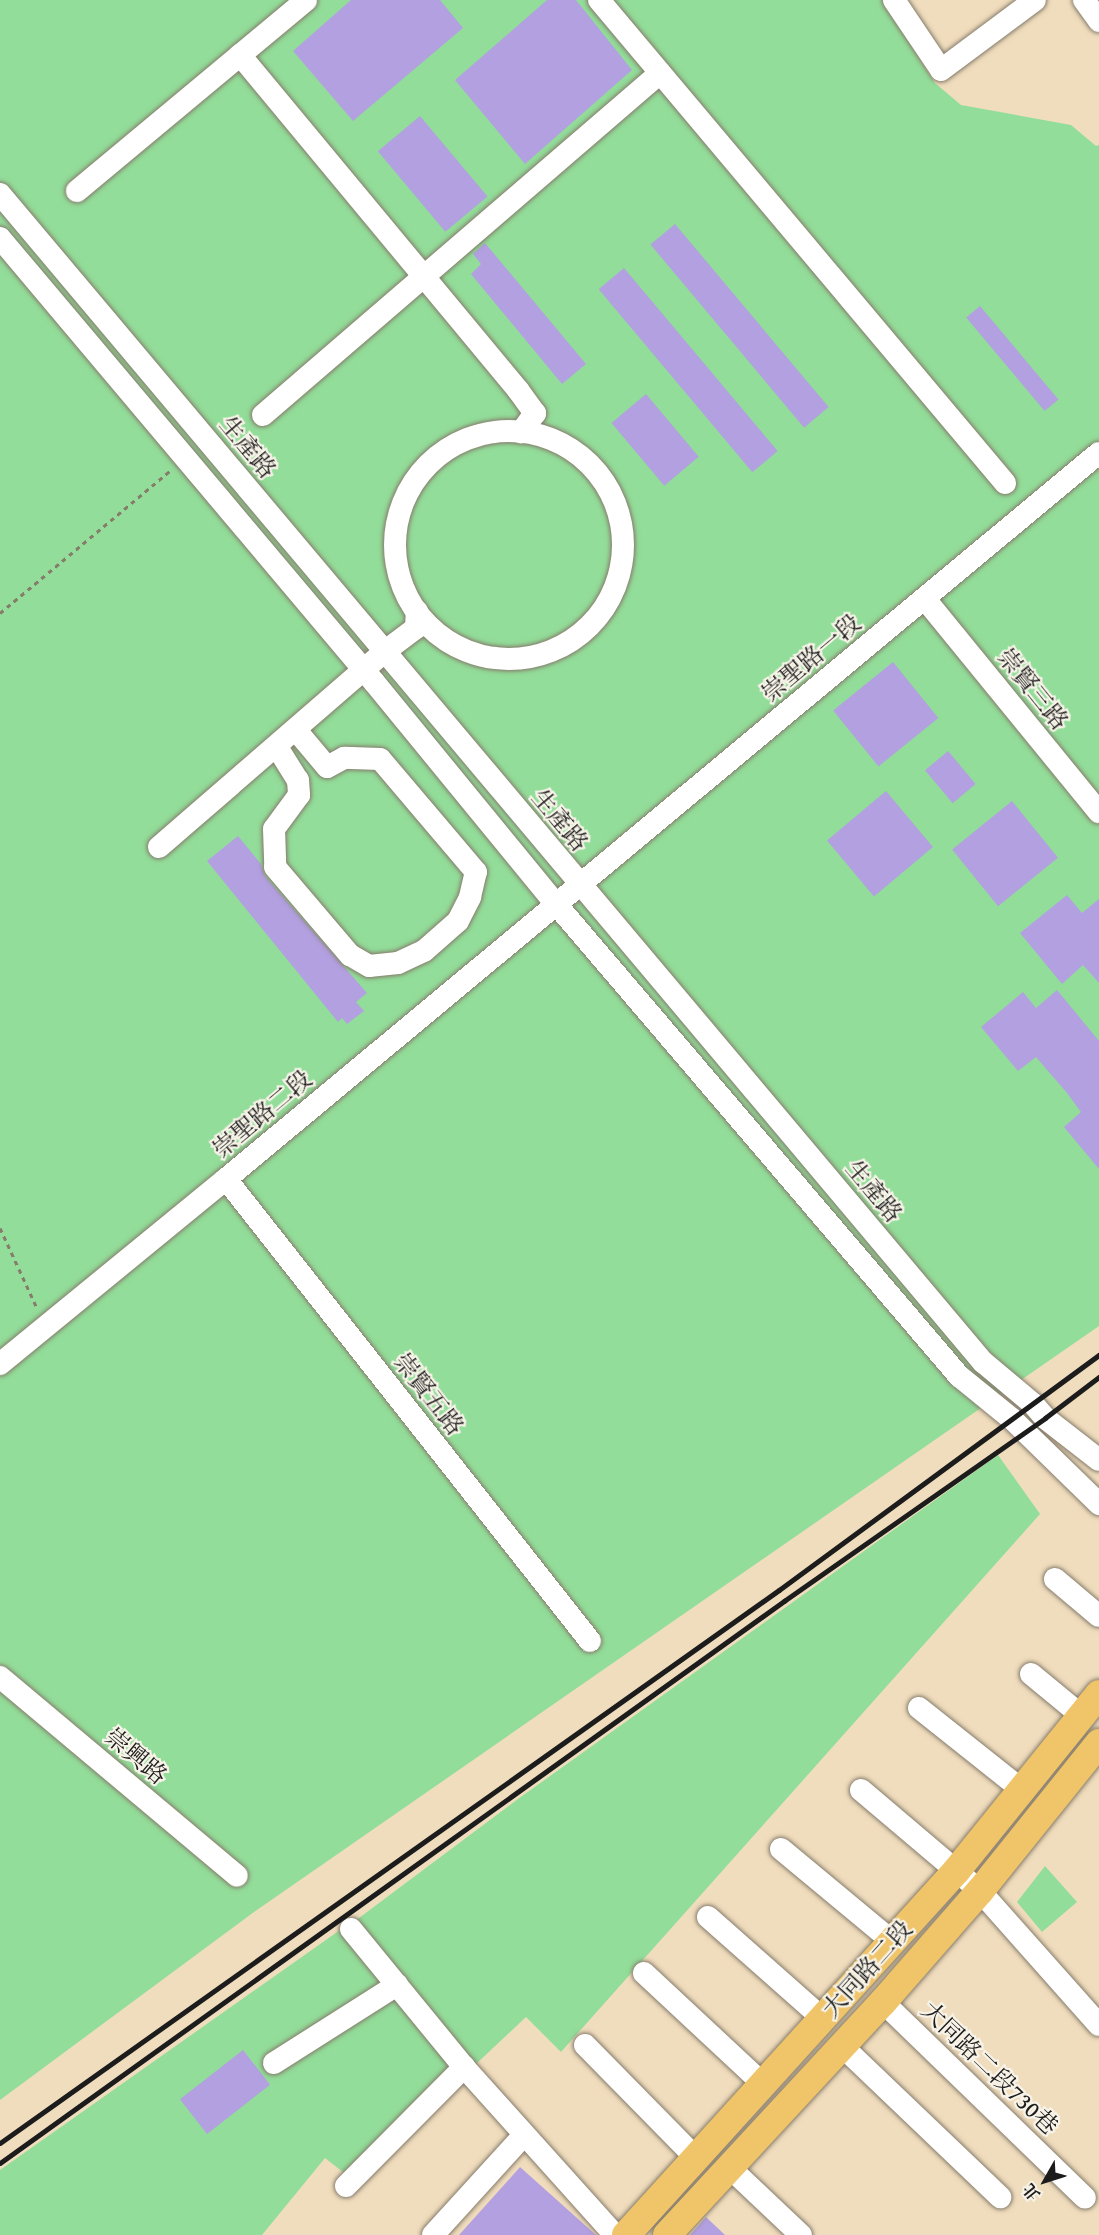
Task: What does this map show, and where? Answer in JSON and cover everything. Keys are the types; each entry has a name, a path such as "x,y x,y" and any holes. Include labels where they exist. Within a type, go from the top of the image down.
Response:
{"main road":[{"name":"大同路二段","path":"626,2235 957,1870 1090,1705"},
{"name":"大同路二段","path":"667,2235 883,2002 980,1891 1099,1743"}],"street":[{"path":"77,191 306,0"},
{"path":"599,0 1005,483"},
{"path":"894,0 941,70 1022,4"},
{"path":"1084,0 1099,21"},
{"path":"240,55 535,413 521,432"},
{"path":"263,414 660,73"},
{"name":"生產路","path":"0,194 983,1362 1033,1404 1045,1418 1099,1460"},
{"path":"0,238 364,670 556,904 959,1376 1012,1419 1099,1504"},
{"path":"505,430 521,432 541,435 574,450 601,476 618,511 624,549 616,587 596,621 566,645 529,658 490,658 453,644 423,620 417,611 404,588 395,553 398,516 413,483 437,455 469,437 505,430"},
{"name":"崇聖路一段","path":"556,904 1099,453"},
{"name":"崇賢三路","path":"925,599 1099,813"},
{"path":"159,847 384,652 416,628 417,611"},
{"path":"296,730 327,767"},
{"path":"277,747 298,780 298,795"},
{"path":"344,758 380,759 476,872 470,897 458,921 424,951 398,963 369,966 350,955 275,867 274,829 298,795 327,767 344,758"},
{"name":"崇聖路二段","path":"0,1364 556,904"},
{"name":"崇賢五路","path":"226,1179 590,1641"},
{"path":"1055,1579 1099,1616"},
{"path":"1031,1674 1090,1705"},
{"name":"崇興路","path":"0,1677 237,1876"},
{"path":"919,1708 1022,1790"},
{"path":"861,1790 980,1891 1099,2025"},
{"path":"782,1850 892,1941"},
{"path":"708,1917 822,2018"},
{"path":"351,1929 464,2067 615,2235"},
{"path":"644,1972 762,2083"},
{"path":"274,2063 397,1985"},
{"name":"大同路二段730巷","path":"883,2002 1085,2198"},
{"path":"585,2044 695,2157"},
{"path":"842,2046 1000,2197"},
{"path":"346,2186 464,2067"},
{"path":"433,2235 524,2135"},
{"path":"729,2167 801,2235"}],"path":[{"path":"0,613 186,457"},
{"path":"0,1228 45,1327"}],"green space":[{"path":"0,0 882,0 935,83 961,105 1071,125 1096,146 1099,145 1099,1326 254,1912 0,2100"},
{"path":"998,1455 1040,1514 561,2052 526,2017 475,2065 355,1921 518,1799"},
{"path":"1045,1866 1077,1902 1042,1932 1017,1902"},
{"path":"340,1930 456,2067 348,2176 325,2158 262,2235 0,2235 0,2170"}],"building":[{"path":"351,0 440,0 463,28 353,121 293,51"},
{"path":"547,0 576,0 632,70 525,164 455,80"},
{"path":"420,116 487,196 445,232 378,151"},
{"path":"675,224 829,407 804,428 650,245"},
{"path":"485,243 586,364 562,384 471,274 481,264 473,254"},
{"path":"624,268 778,451 752,472 599,289"},
{"path":"980,306 1058,399 1045,411 966,318"},
{"path":"646,394 699,457 664,486 612,423"},
{"path":"893,662 938,718 878,766 833,710"},
{"path":"948,751 976,784 953,803 925,770"},
{"path":"886,791 933,847 874,896 827,840"},
{"path":"1012,801 1058,858 998,906 952,849"},
{"path":"238,836 261,864 265,876 367,993 356,1002 364,1011 347,1024 342,1018 338,1022 207,861"},
{"path":"1067,895 1082,913 1099,899 1099,983 1083,965 1062,984 1020,933"},
{"path":"1057,990 1099,1041 1099,1169 1064,1127 1081,1112 1067,1093 1036,1057 1018,1071 981,1027 1023,992 1036,1008"},
{"path":"243,2050 270,2085 207,2134 180,2099"},
{"path":"520,2167 596,2235 459,2235"},
{"path":"706,2217 725,2235 690,2235"}],"railway":[{"path":"0,2143 779,1590 1099,1355"},
{"path":"0,2163 784,1601 1045,1418 1099,1377"}]}
